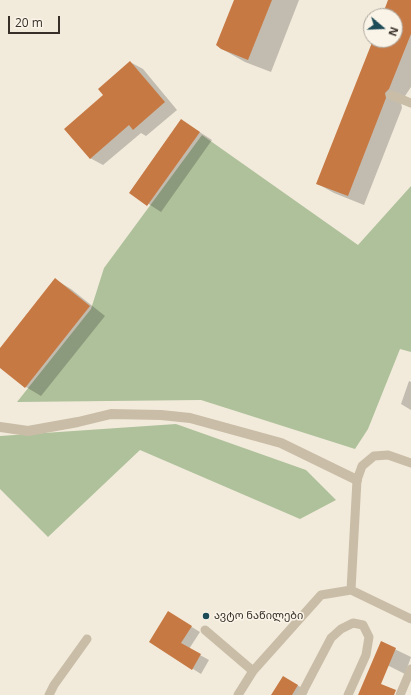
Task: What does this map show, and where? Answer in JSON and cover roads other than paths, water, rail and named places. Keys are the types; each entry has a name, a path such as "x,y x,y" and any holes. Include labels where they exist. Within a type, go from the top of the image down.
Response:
{"street":[{"path":"0,427 28,431 112,414 161,415 190,418 281,442 358,480"}],"lane":[{"path":"391,95 411,103"},
{"path":"351,590 358,480 362,466 374,456 388,455 411,463"},
{"path":"238,695 253,671 321,595 351,590 411,620"},
{"path":"301,695 331,638 353,623 363,625 369,637 366,655 348,695"},
{"path":"206,630 253,671"},
{"path":"49,695 54,685 87,639"},
{"path":"400,695 411,669"}],"place":[{"name":"ავტო ნაწილები","path":"206,616"}]}
